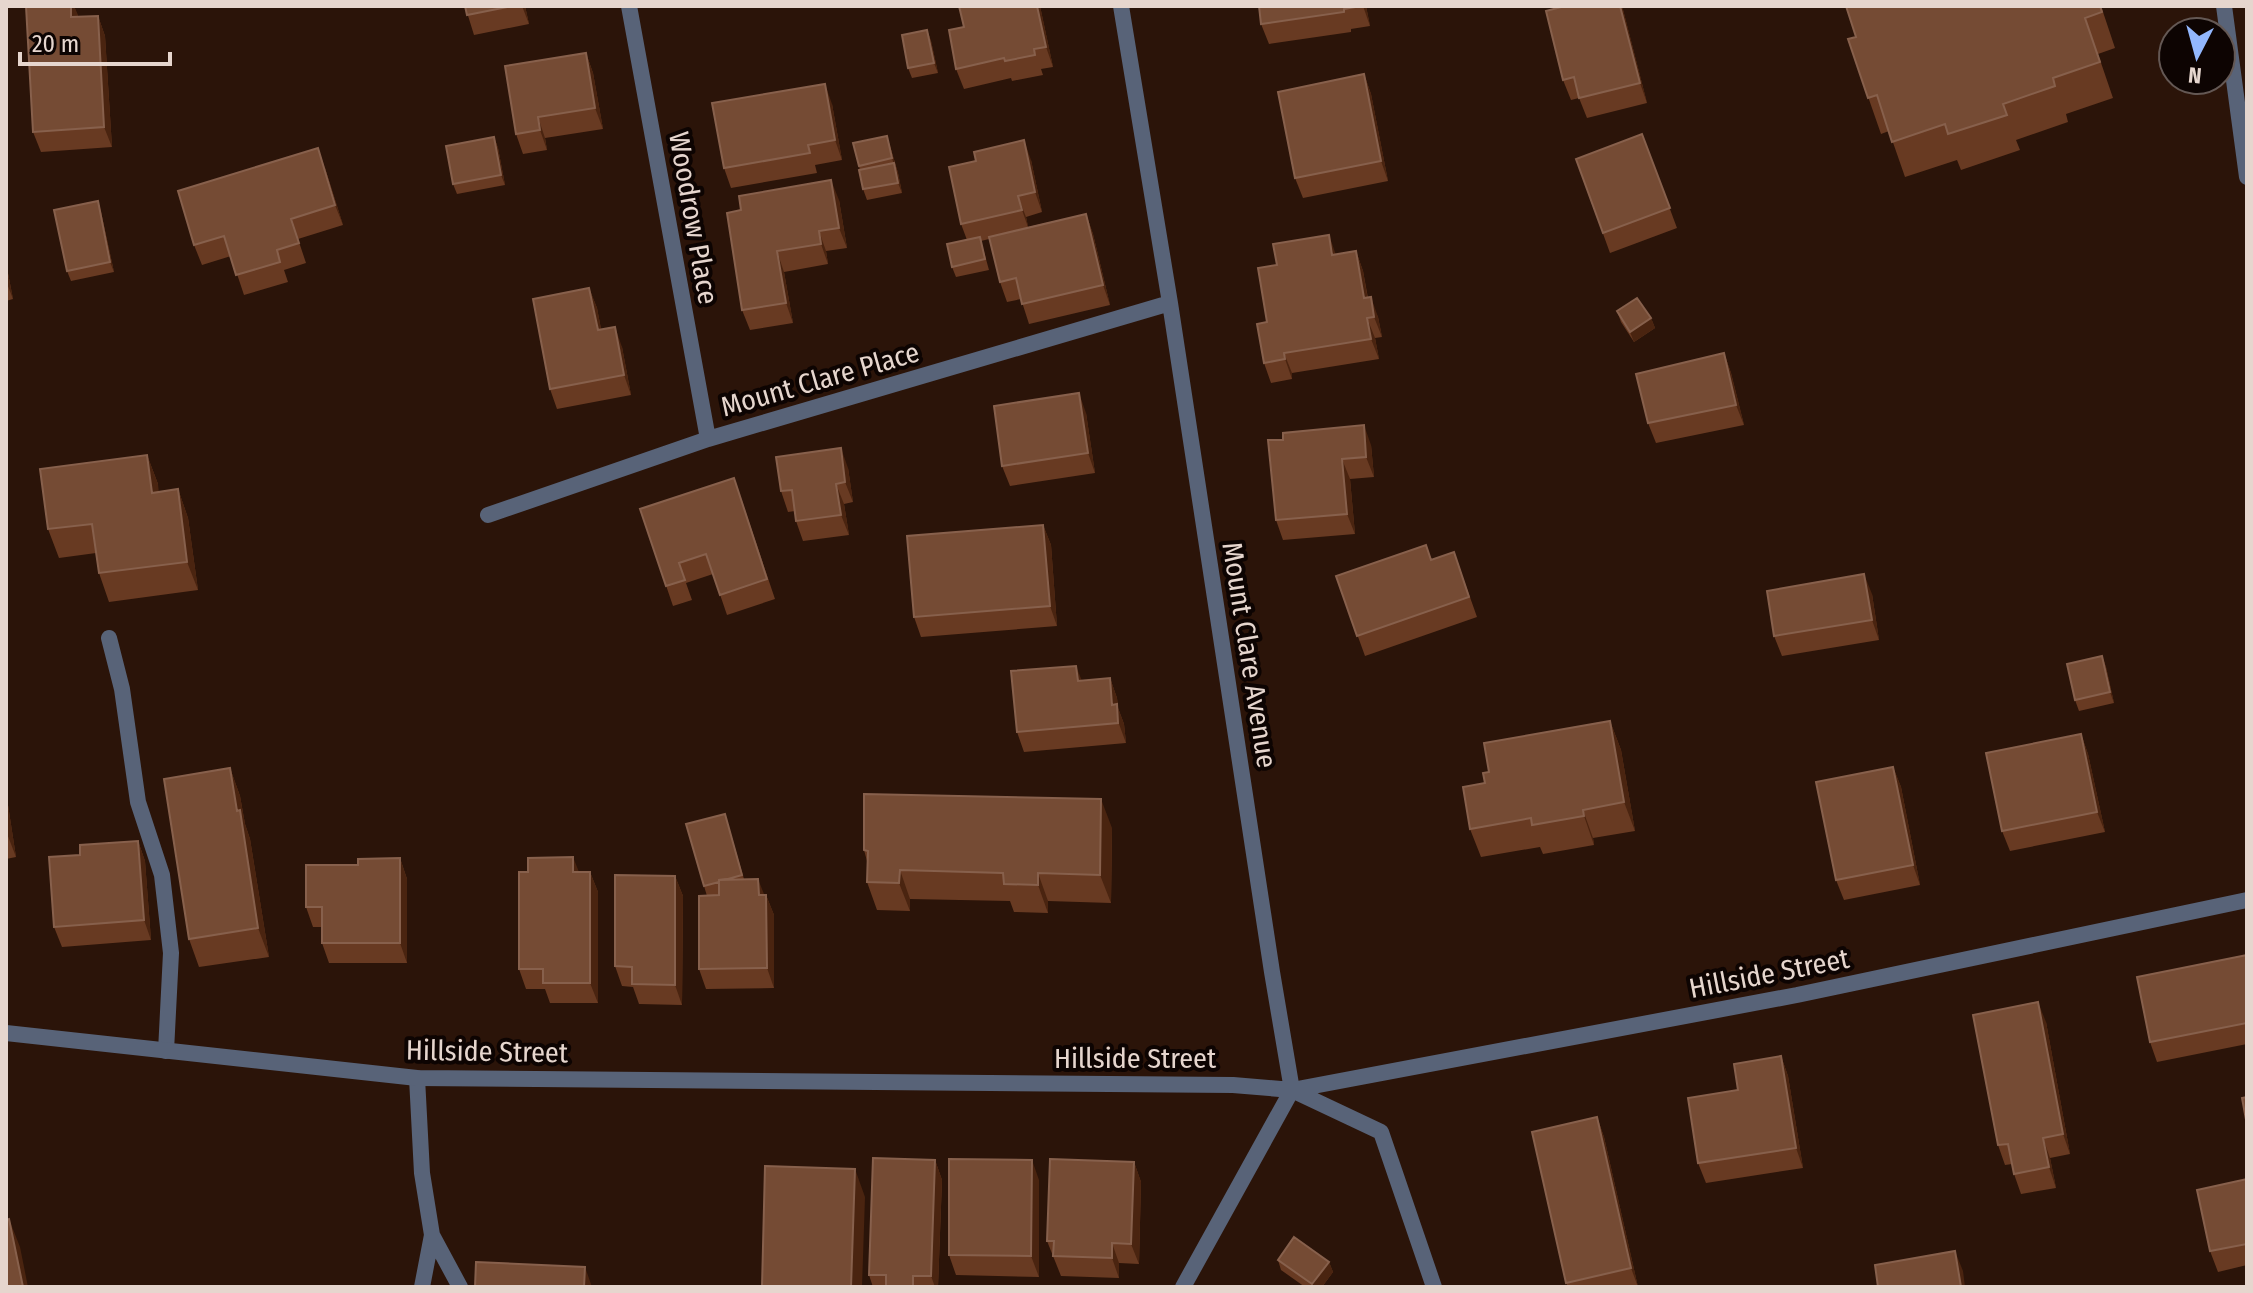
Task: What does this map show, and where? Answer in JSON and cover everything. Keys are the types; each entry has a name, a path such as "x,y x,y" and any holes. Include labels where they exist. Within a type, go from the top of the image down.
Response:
{"street":[{"name":"Woodrow Place","path":"629,6 708,439"},
{"name":"Mount Clare Avenue","path":"1121,6 1292,1090"},
{"path":"2224,6 2247,177"},
{"name":"Mount Clare Place","path":"488,515 708,439 1170,303"},
{"path":"109,638 122,689 138,802 162,875 171,953 166,1051"},
{"name":"Hillside Street","path":"6,1033 417,1078 1233,1085 1292,1090 1797,995 2247,900"},
{"path":"417,1078 422,1173 432,1235 460,1287"},
{"path":"1183,1287 1292,1090 1381,1132 1434,1287"},
{"path":"422,1287 432,1235"}],"building":[{"path":"26,6 71,6 71,17 98,16 104,127 33,132"},
{"path":"465,6 513,6 467,15"},
{"path":"959,6 1037,6 1046,47 1034,49 1035,55 1005,61 1004,58 956,69 949,30 964,27"},
{"path":"1259,6 1361,6 1344,9 1344,12 1261,24"},
{"path":"1565,6 1620,6 1640,83 1579,98 1574,77 1563,80 1546,11"},
{"path":"1846,6 2100,6 2102,12 2085,18 2100,62 2053,78 2055,86 2003,104 2007,115 1948,134 1945,124 1892,142 1877,95 1868,98 1848,39 1856,37"},
{"path":"927,30 934,63 908,68 902,35"},
{"path":"586,53 595,108 538,117 540,130 516,134 505,66"},
{"path":"1364,74 1381,161 1295,178 1278,92"},
{"path":"825,84 835,140 808,145 810,153 724,168 712,103"},
{"path":"1642,134 1670,208 1603,233 1576,159"},
{"path":"887,136 892,158 859,166 853,143"},
{"path":"494,137 501,175 453,184 446,146"},
{"path":"1024,140 1035,192 1018,196 1022,210 961,224 949,167 976,161 974,152"},
{"path":"318,148 335,205 291,219 299,243 277,250 280,262 236,275 224,236 194,245 178,191"},
{"path":"894,163 898,183 863,189 859,170"},
{"path":"831,180 839,228 819,231 821,244 777,251 786,303 742,310 727,213 741,210 739,196"},
{"path":"98,201 110,262 67,271 54,210"},
{"path":"1086,214 1103,285 1022,304 1016,278 1000,282 989,237"},
{"path":"1329,235 1332,255 1356,251 1364,298 1371,297 1374,317 1367,318 1371,339 1284,353 1285,359 1264,363 1257,324 1267,322 1258,268 1277,265 1273,244"},
{"path":"980,237 985,259 952,267 947,244"},
{"path":"589,288 598,330 615,327 624,375 550,389 533,299"},
{"path":"1637,298 1651,318 1630,332 1617,311"},
{"path":"1724,353 1736,405 1648,423 1636,374"},
{"path":"1079,393 1088,453 1002,466 994,406"},
{"path":"1364,425 1366,457 1342,459 1347,514 1276,520 1268,440 1283,440 1283,433"},
{"path":"841,448 845,482 836,484 841,515 796,521 792,490 781,491 776,457"},
{"path":"147,455 152,493 178,489 187,562 99,573 92,524 48,529 40,469"},
{"path":"734,478 767,579 720,595 706,554 679,563 685,580 666,586 640,509"},
{"path":"1043,525 1050,606 914,617 907,536"},
{"path":"1426,545 1431,560 1454,552 1469,597 1357,636 1336,576"},
{"path":"1864,574 1872,620 1774,636 1767,591"},
{"path":"2102,656 2110,692 2075,700 2067,664"},
{"path":"1076,666 1078,681 1110,678 1112,705 1117,704 1118,723 1017,732 1011,671"},
{"path":"1610,721 1624,802 1583,810 1584,816 1532,825 1531,818 1470,829 1463,787 1485,783 1483,773 1489,772 1484,743"},
{"path":"2081,734 2097,812 2002,831 1986,753"},
{"path":"1893,767 1913,865 1836,880 1816,782"},
{"path":"230,768 237,811 240,810 258,928 189,939 164,779"},
{"path":"864,794 1101,799 1100,875 1038,873 1038,885 1004,884 1003,873 900,870 899,883 867,882"},
{"path":"725,814 742,875 704,886 686,824"},
{"path":"138,841 144,920 54,927 49,857 80,855 80,845"},
{"path":"573,857 573,872 590,872 590,983 543,983 543,969 519,969 519,872 528,872 528,858"},
{"path":"400,858 400,943 322,943 322,907 306,907 306,865 358,865 358,859"},
{"path":"615,875 675,876 675,985 632,984 632,967 615,966"},
{"path":"758,879 759,895 766,895 767,968 699,969 699,896 719,895 719,880"},
{"path":"2247,955 2247,1023 2150,1042 2137,977"},
{"path":"2038,1002 2063,1134 2043,1138 2049,1167 2014,1174 2008,1144 1998,1145 1973,1015"},
{"path":"1781,1056 1796,1148 1698,1163 1688,1098 1738,1090 1734,1064"},
{"path":"2247,1097 2247,1125 2242,1098"},
{"path":"1597,1117 1631,1268 1566,1283 1532,1132"},
{"path":"873,1158 935,1160 931,1276 913,1276 913,1287 886,1287 886,1275 869,1275"},
{"path":"949,1159 1032,1160 1031,1256 949,1255"},
{"path":"1050,1159 1134,1162 1131,1244 1112,1243 1112,1258 1053,1256 1054,1241 1047,1241"},
{"path":"765,1166 855,1169 851,1287 762,1287"},
{"path":"2247,1179 2247,1244 2210,1251 2197,1190"},
{"path":"9,1219 23,1287 6,1287 6,1220"},
{"path":"1294,1237 1329,1262 1312,1284 1278,1260"},
{"path":"1955,1251 1961,1287 1878,1287 1875,1265"},
{"path":"476,1262 585,1267 584,1287 475,1287"}]}
